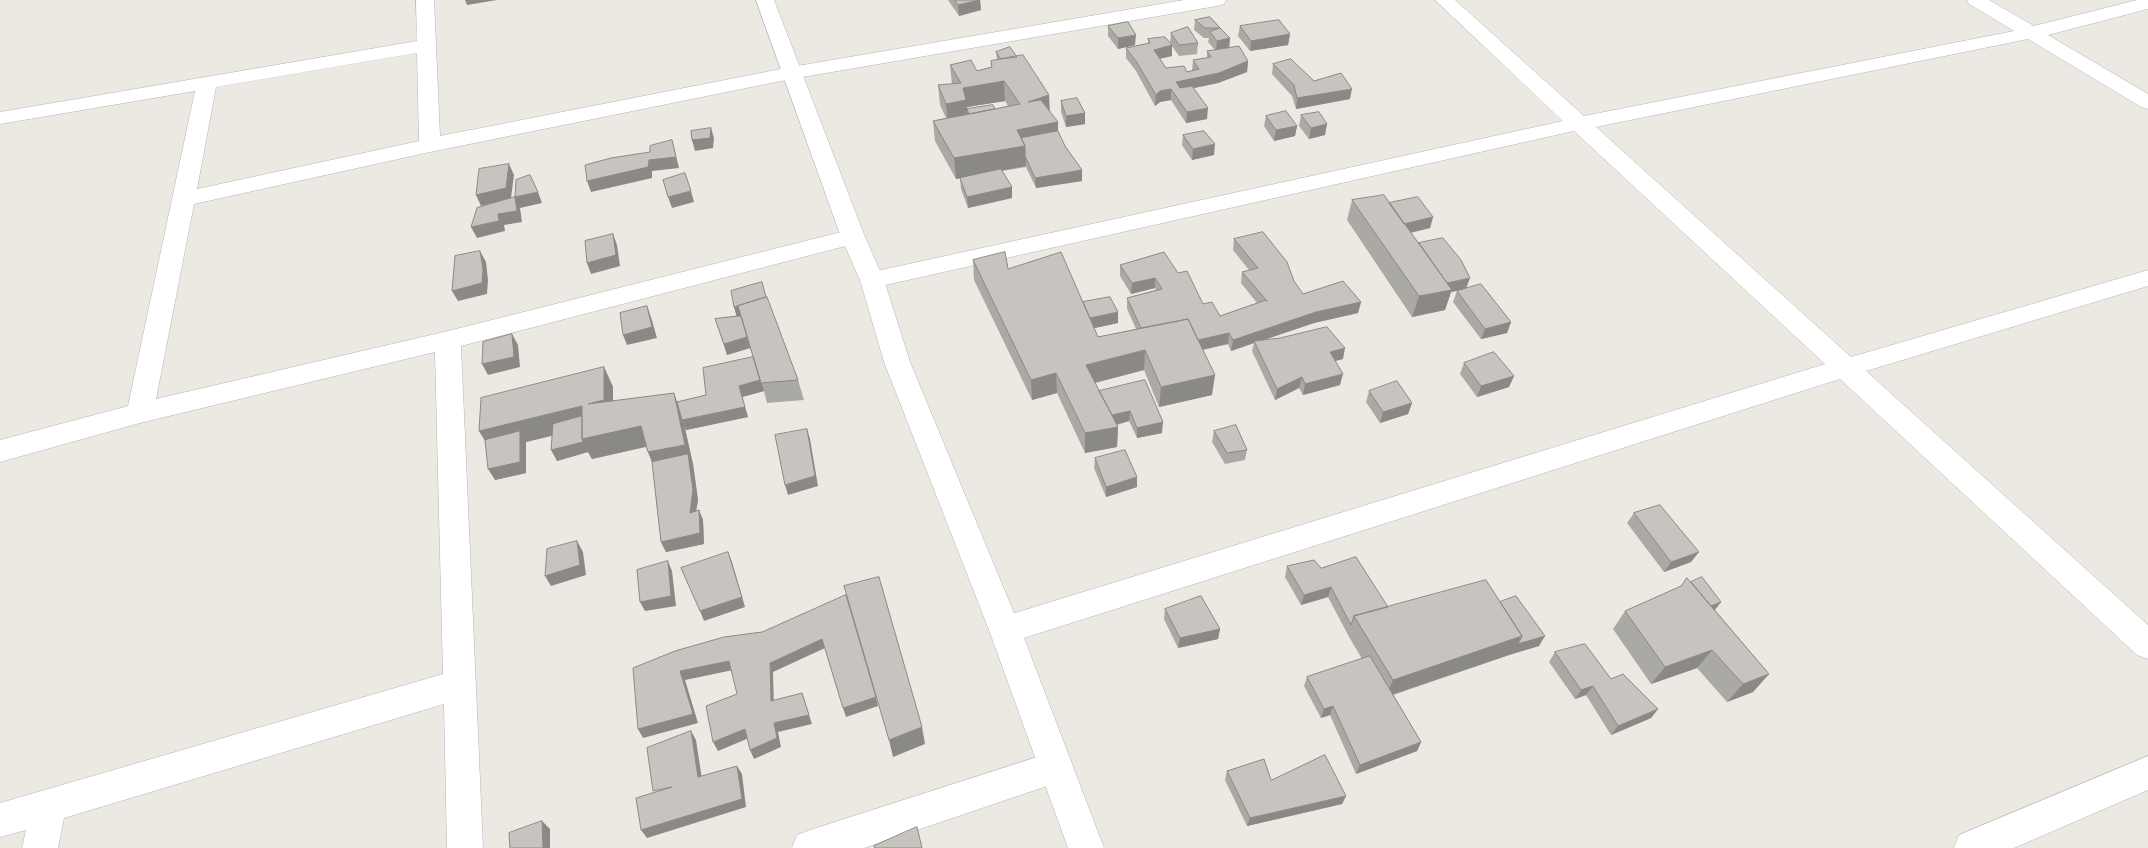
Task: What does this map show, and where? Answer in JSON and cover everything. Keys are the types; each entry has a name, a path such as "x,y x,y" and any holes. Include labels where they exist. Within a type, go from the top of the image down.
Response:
{"street":[{"path":"425,0 430,145"},
{"path":"766,0 852,237 872,280 897,362 1005,630 1086,848"},
{"path":"184,198 430,145 791,73 1216,0"},
{"path":"1444,0 1577,124 2148,645"},
{"path":"1976,0 2148,103"},
{"path":"872,280 1577,124 2031,33 2148,3"},
{"path":"0,118 427,45"},
{"path":"140,413 207,82"},
{"path":"0,451 140,413 448,340 852,237"},
{"path":"1005,630 1844,368 2148,278"},
{"path":"448,340 465,848"},
{"path":"0,820 461,684"},
{"path":"810,848 1056,767"},
{"path":"1972,848 2148,773"},
{"path":"40,848 49,806"}],"building":[{"path":"955,0 980,0 958,5"},
{"path":"1210,17 1220,28 1205,28 1195,20"},
{"path":"1279,20 1290,34 1251,41 1240,26"},
{"path":"1128,22 1136,35 1118,38 1108,26"},
{"path":"1188,27 1198,43 1179,45 1171,33"},
{"path":"1220,28 1230,38 1217,41 1210,32"},
{"path":"1165,37 1172,45 1154,50 1166,68 1184,66 1187,72 1199,69 1193,60 1211,57 1207,51 1239,46 1248,61 1219,73 1176,82 1180,88 1192,86 1208,108 1187,112 1171,89 1160,91 1156,95 1126,48 1150,43 1148,39"},
{"path":"1010,47 1017,57 1001,59 996,52"},
{"path":"1023,55 1049,95 1028,102 1041,100 1058,122 1017,130 1025,146 954,158 933,121 1020,104 1004,81 963,88 966,100 946,104 938,85 961,83 950,65 971,60 977,71 992,67 991,61"},
{"path":"1291,59 1314,81 1341,73 1352,89 1297,98 1294,85 1273,64"},
{"path":"1077,98 1085,113 1066,116 1061,101"},
{"path":"993,105 995,109 969,114 967,109"},
{"path":"1286,111 1297,126 1276,130 1266,116"},
{"path":"1319,112 1327,124 1311,128 1301,115"},
{"path":"711,128 710,138 692,140 691,131"},
{"path":"1058,131 1065,146 1082,170 1035,178 1025,156 1025,146 1021,138"},
{"path":"1204,131 1215,144 1193,149 1183,135"},
{"path":"672,140 676,157 649,160 648,167 587,181 585,165 611,158 650,152 650,146"},
{"path":"509,164 506,188 476,195 479,169"},
{"path":"1001,169 1012,187 967,197 960,178"},
{"path":"685,173 691,191 668,197 663,180"},
{"path":"530,175 538,192 515,197 516,180"},
{"path":"1384,195 1452,290 1419,296 1352,200"},
{"path":"515,197 517,211 498,214 499,221 471,227 477,208"},
{"path":"1418,197 1433,217 1404,224 1389,203"},
{"path":"1263,232 1287,262 1294,281 1303,294 1343,281 1361,302 1316,312 1233,340 1229,333 1198,340 1188,319 1141,328 1127,298 1162,289 1155,278 1132,283 1120,265 1164,252 1178,273 1187,271 1203,304 1212,302 1220,316 1266,300 1268,302 1242,272 1258,268 1234,239"},
{"path":"613,234 616,255 587,263 585,241"},
{"path":"1443,238 1461,260 1470,278 1447,283 1419,243"},
{"path":"480,251 483,269 482,283 452,291 455,256"},
{"path":"1005,252 1008,269 1061,252 1098,337 1188,319 1215,375 1161,387 1145,350 1086,365 1118,427 1085,433 1056,373 1031,380 973,260"},
{"path":"762,282 766,297 734,307 731,291"},
{"path":"1481,284 1511,322 1485,329 1457,291"},
{"path":"767,297 798,380 761,383 738,306"},
{"path":"1110,297 1118,312 1090,318 1083,302"},
{"path":"647,306 652,327 623,335 620,313"},
{"path":"741,316 747,337 724,344 715,319"},
{"path":"1327,327 1345,348 1330,352 1343,374 1305,384 1302,377 1277,389 1254,341 1280,338"},
{"path":"512,334 514,357 482,364 483,342"},
{"path":"1494,352 1514,376 1481,386 1464,363"},
{"path":"753,357 760,380 739,386 745,407 682,420 677,402 706,395 703,368"},
{"path":"604,367 604,400 588,404 674,393 685,445 648,452 641,426 582,439 582,406 479,431 481,398"},
{"path":"1145,380 1163,422 1137,428 1130,411 1112,415 1099,391"},
{"path":"1397,381 1412,403 1383,412 1369,391"},
{"path":"582,416 583,442 551,450 553,424"},
{"path":"1236,425 1247,450 1227,453 1214,431"},
{"path":"807,429 815,476 785,485 775,435"},
{"path":"520,431 520,462 488,469 485,440"},
{"path":"1125,450 1137,477 1106,487 1095,458"},
{"path":"688,454 693,490 690,513 699,510 700,533 661,542 652,462"},
{"path":"1660,505 1699,552 1671,562 1634,513"},
{"path":"577,541 580,565 545,576 547,549"},
{"path":"728,552 742,597 700,611 681,568"},
{"path":"1356,557 1388,607 1354,616 1351,625 1331,587 1304,595 1287,566 1314,560 1321,568"},
{"path":"668,561 671,596 640,602 637,570"},
{"path":"879,577 922,727 889,740 844,586"},
{"path":"1702,577 1721,602 1711,606 1691,582"},
{"path":"1687,578 1769,674 1743,684 1712,650 1665,667 1625,611 1681,586"},
{"path":"1486,580 1522,636 1393,680 1354,616"},
{"path":"846,595 876,697 843,708 822,639 770,663 771,701 802,693 809,715 774,723 777,738 750,750 745,729 713,742 706,706 737,694 729,661 680,671 693,714 638,729 633,668 675,651 724,637 762,632"},
{"path":"1201,596 1220,629 1180,638 1165,609"},
{"path":"1516,596 1545,636 1518,644 1522,636 1500,602"},
{"path":"1585,644 1611,679 1623,674 1658,709 1618,726 1593,686 1581,690 1555,652"},
{"path":"1370,656 1421,742 1360,765 1333,706 1324,709 1307,677"},
{"path":"691,731 698,777 737,766 742,799 641,830 636,798 672,787 653,791 647,748"},
{"path":"1325,755 1346,796 1250,818 1227,771 1264,759 1271,780"},
{"path":"542,821 543,848 510,848 509,833"},
{"path":"917,827 922,848 875,848 874,846"}]}
